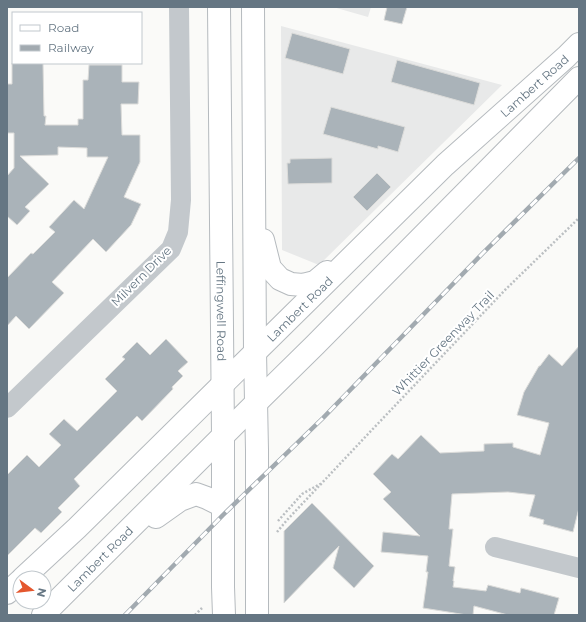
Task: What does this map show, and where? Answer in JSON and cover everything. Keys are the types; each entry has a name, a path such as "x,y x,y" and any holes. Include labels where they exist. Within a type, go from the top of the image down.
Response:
{"main road":[{"name":"Leffingwell Road","path":"219,7 224,615"},
{"path":"253,7 257,615"},
{"name":"Lambert Road","path":"32,570 78,528 445,165 579,44"},
{"name":"Lambert Road","path":"43,615 223,435 321,340 579,78"},
{"path":"255,204 270,268 280,278 291,284 303,285 315,282 383,225"},
{"path":"108,551 185,498 196,494 224,506"}],"street":[{"name":"Milvern Drive","path":"7,408 171,249 178,232 181,200 179,7"},
{"path":"495,547 579,568"}],"path":[{"name":"Whittier Greenway Trail","path":"278,532 287,520 505,290 579,218"},
{"name":"Whittier Greenway Trail","path":"277,523 302,494 322,483"}],"shaded area":[{"path":"333,7 371,7 368,17"},
{"path":"281,26 502,85 319,265 282,250"}],"building":[{"path":"387,7 407,7 402,24 384,20"},
{"path":"292,33 350,49 343,74 285,58"},
{"path":"397,60 480,83 474,105 391,82"},
{"path":"12,64 43,64 44,116 46,116 45,125 78,125 78,119 83,119 83,80 88,80 89,65 122,65 122,82 139,82 138,104 121,104 122,135 140,135 140,162 124,197 141,204 131,225 106,252 93,239 52,282 64,293 29,329 16,316 7,326 7,278 31,253 33,254 55,232 49,227 74,200 84,209 108,157 87,157 87,148 58,147 58,155 20,156 49,184 25,207 30,211 17,225 7,216 7,176 14,168 14,133 7,133 7,84 12,84"},
{"path":"331,107 405,127 398,152 378,146 378,149 323,134"},
{"path":"332,158 332,183 288,184 287,163 290,163 290,159"},
{"path":"377,173 391,187 367,211 353,197"},
{"path":"166,339 188,362 178,371 183,376 172,387 173,389 142,421 137,416 74,479 80,486 58,508 62,512 41,533 35,528 7,556 7,475 27,455 39,467 61,445 49,434 64,419 77,431 117,391 105,379 125,359 122,357 137,342 150,355"},
{"path":"579,346 579,508 573,532 543,524 544,520 529,516 535,495 508,492 452,494 449,529 453,529 449,566 455,567 453,587 486,591 488,585 520,593 521,588 559,598 554,615 508,615 474,606 473,615 423,608 428,572 426,572 428,556 381,552 383,532 420,536 383,499 391,492 373,474 392,454 398,459 421,435 440,453 484,451 484,444 513,443 513,447 540,455 549,423 517,415 524,392 539,366 549,354 562,366"},
{"path":"312,503 374,566 354,588 333,568 339,546 284,603 284,531"}],"railway":[{"path":"125,615 223,515 323,418 483,253 579,158"}]}
